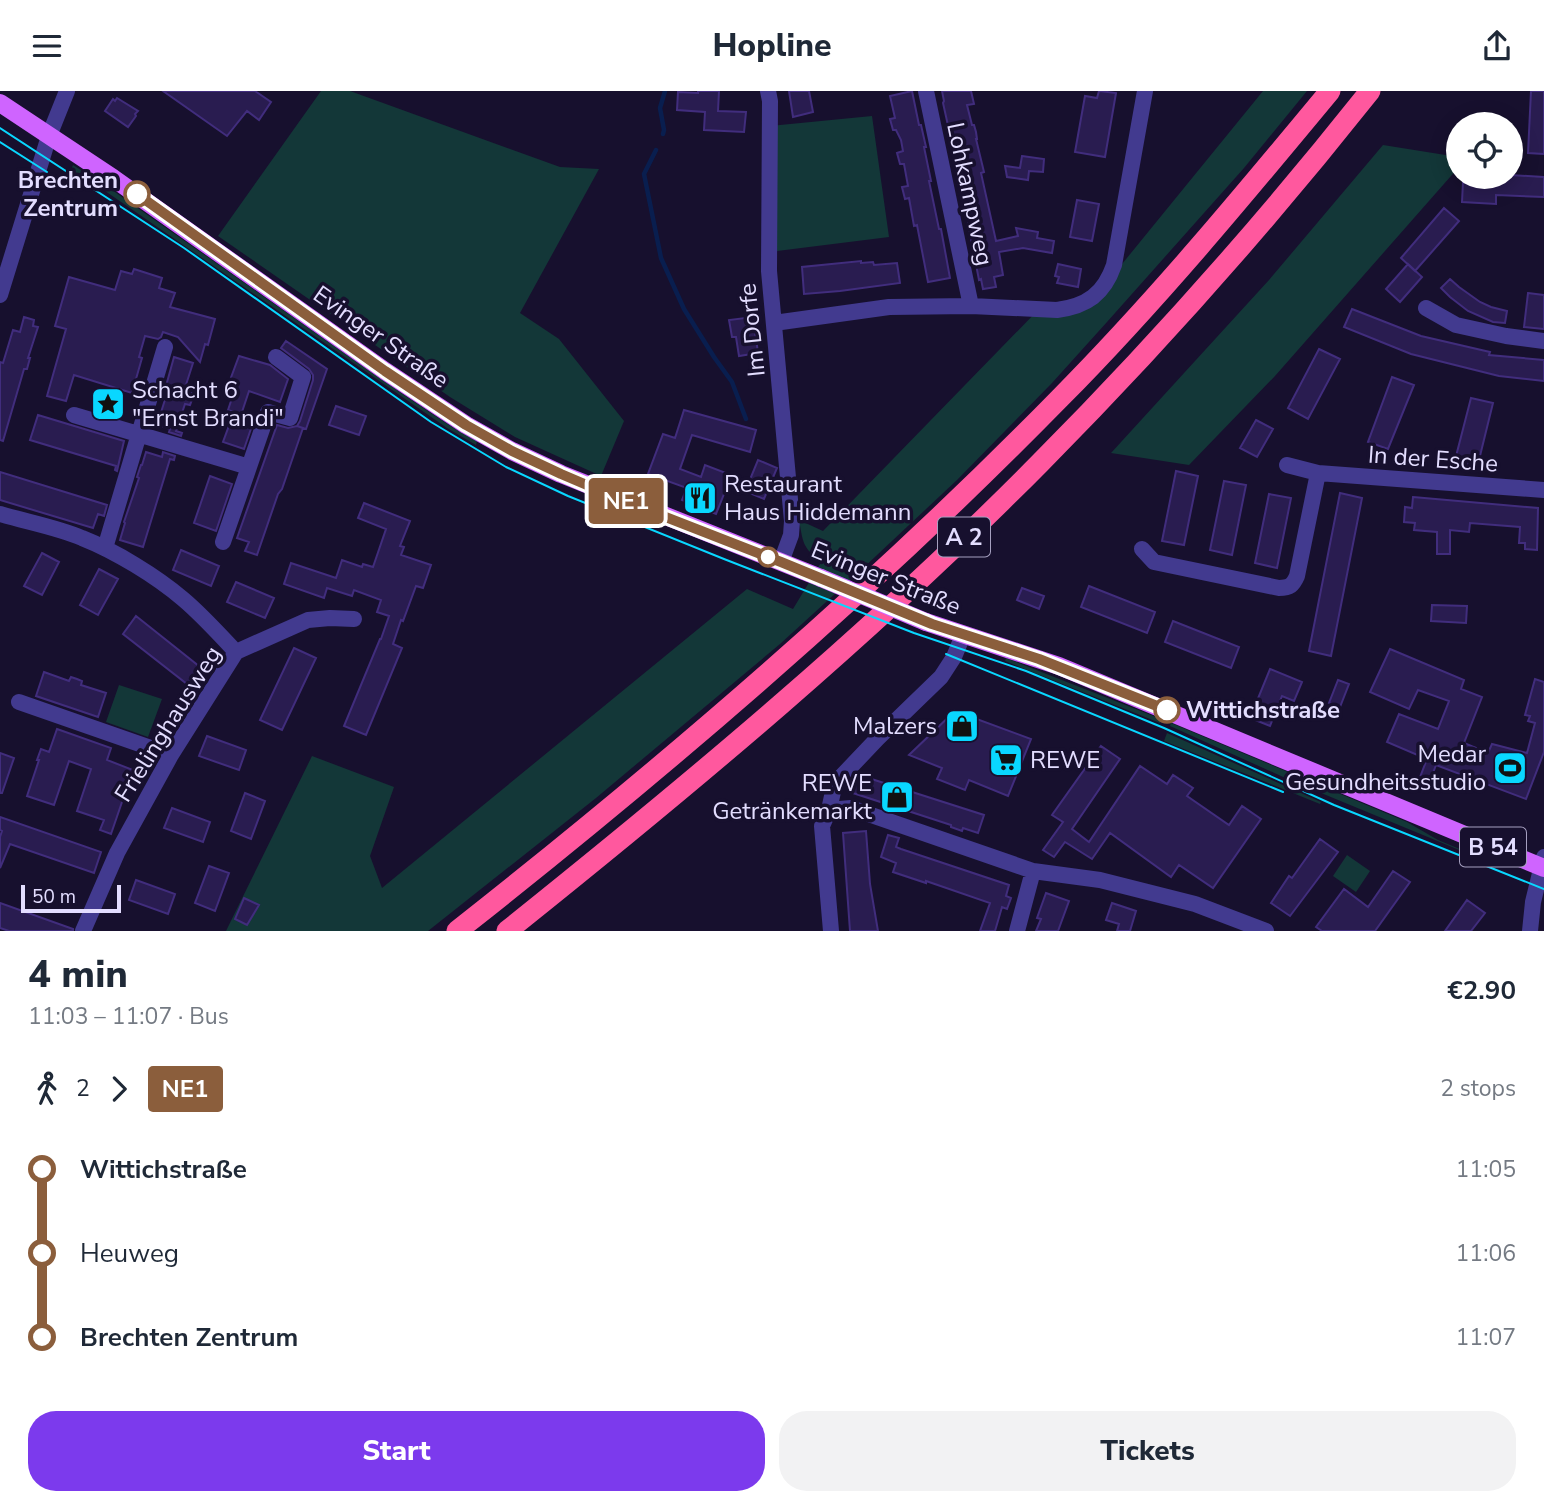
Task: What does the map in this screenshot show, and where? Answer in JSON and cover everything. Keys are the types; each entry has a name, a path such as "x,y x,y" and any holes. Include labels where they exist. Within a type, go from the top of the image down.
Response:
{"highway":[{"name":"A 2","path":"457,931 708,726 863,590 970,489 1062,396 1155,295 1244,196 1330,91"},
{"name":"A 2","path":"507,931 712,764 812,677 1038,465 1141,359 1240,249 1370,91"}],"main road":[{"name":"Evinger Straße","path":"0,103 113,178 385,371 466,425 512,451 561,474 926,622 1059,666 1390,805 1543,864"}],"street":[{"path":"0,295 49,136 67,91"},
{"name":"Im Dorfe","path":"768,91 769,271 792,521 791,535 781,562"},
{"name":"Lohkampweg","path":"926,91 971,306"},
{"path":"774,323 890,307 971,306 1057,310 1085,302 1099,293 1109,280 1114,265 1145,91"},
{"path":"1426,307 1457,325 1544,341"},
{"path":"105,548 165,347"},
{"path":"223,542 268,412 290,418 303,377 276,357"},
{"path":"74,415 249,467"},
{"name":"In der Esche","path":"1287,465 1318,473 1544,490"},
{"path":"1142,549 1154,562 1287,588 1293,585 1297,576 1318,473"},
{"path":"0,514 80,537 105,548 183,599 236,652"},
{"name":"Frielinghausweg","path":"83,931 111,864 171,755 236,652 309,619 355,619"},
{"path":"831,931 822,826 834,787 941,677 954,657 963,635"},
{"path":"19,702 171,755"},
{"path":"828,810 851,808 1033,871 1100,880 1153,893 1195,904 1266,931"},
{"path":"1535,926 1532,902 1543,864"},
{"path":"1017,931 1033,871"}],"green space":[{"path":"321,91 350,91 560,167 599,169 520,313 559,339 624,421 601,476 515,437 450,397 218,236"},
{"path":"1263,91 1307,91 1244,168 1052,383 957,480 780,644 596,798 428,931 226,931 312,756 394,787 370,856 382,888 747,589 793,609 822,561 804,544 799,520 823,531 1039,309 1057,310 1109,280"},
{"path":"872,116 889,237 769,252 770,126"},
{"path":"1383,145 1446,155 1446,182 1275,376 1189,465 1111,453 1269,280"},
{"path":"73,165 407,397 477,441 476,445 447,428 71,170"},
{"path":"1006,658 1161,719 1160,723 1005,661"},
{"path":"119,685 162,699 148,737 106,722"},
{"path":"1171,723 1407,822 1438,840 1486,861 1292,781 1170,726"},
{"path":"1167,733 1321,802 1320,804 1164,741"},
{"path":"1347,855 1370,871 1356,892 1333,876"}],"building":[{"path":"163,91 255,91 271,102 259,120 247,111 227,136"},
{"path":"719,91 718,111 746,112 744,132 704,130 705,112 677,110 678,92"},
{"path":"789,91 809,91 813,112 793,117"},
{"path":"912,91 926,147 929,181 950,278 928,282 917,225 914,226 909,198 905,199 902,187 908,186 904,164 900,164 897,153 903,151 901,140 896,130 893,130 890,119 895,118 890,96"},
{"path":"942,91 971,91 974,104 967,105 976,132 984,172 981,173 996,241 1018,236 1016,228 1038,232 1037,238 1054,241 1052,253 1023,248 999,252 1003,275 994,277 996,287 983,289 981,279 979,280"},
{"path":"1099,91 1116,93 1105,157 1075,152 1085,96 1097,98"},
{"path":"1531,91 1544,91 1544,154 1528,153"},
{"path":"117,98 138,111 128,127 105,111 113,99 115,101"},
{"path":"1022,156 1044,159 1043,172 1029,171 1028,180 1007,177 1005,166 1020,168"},
{"path":"1523,176 1544,177 1544,197 1496,195 1496,204 1462,202 1463,189 1523,189"},
{"path":"1077,200 1099,204 1092,241 1070,237"},
{"path":"1444,208 1459,221 1415,271 1401,258"},
{"path":"873,262 874,265 897,263 900,283 804,294 802,267"},
{"path":"1058,264 1081,269 1078,287 1057,283 1059,277 1055,276"},
{"path":"1408,264 1422,277 1400,302 1386,289"},
{"path":"134,269 162,278 159,288 175,293 170,307 215,319 200,362 178,337 163,332 158,339 145,336 132,393 74,375 66,401 47,396 66,329 55,326 69,277 115,290 121,271 132,274"},
{"path":"1450,279 1480,302 1507,311 1505,323 1493,322 1468,311 1450,297 1441,288"},
{"path":"1528,293 1544,295 1544,329 1524,327"},
{"path":"1352,309 1421,336 1490,352 1489,355 1544,360 1544,381 1499,376 1411,354 1344,327"},
{"path":"24,317 34,320 33,326 38,327 3,441 0,440 0,362 3,363 13,330 20,332"},
{"path":"753,317 758,353 739,356 736,337 732,337 729,320"},
{"path":"286,341 327,369 306,429 297,426 313,375 281,348"},
{"path":"1319,349 1340,359 1308,419 1288,408"},
{"path":"239,356 270,365 288,379 280,402 249,391 242,412 255,417 244,449 223,442 234,412 228,410 236,386 229,383"},
{"path":"174,357 193,363 184,391 194,394 190,405 185,404 176,431 182,433 181,436 157,425 169,387 166,386"},
{"path":"1392,377 1414,385 1388,449 1368,442"},
{"path":"1471,398 1493,403 1477,468 1454,464"},
{"path":"336,406 366,416 359,435 329,425"},
{"path":"684,410 756,430 750,452 692,435 680,469 701,477 705,465 749,482 758,460 777,468 764,499 728,484 716,514 682,500 687,488 648,474 663,434 675,438"},
{"path":"38,415 124,441 117,471 116,466 30,440"},
{"path":"1256,420 1273,429 1257,457 1240,448"},
{"path":"277,425 303,428 257,555 245,551 249,542 237,538"},
{"path":"146,452 162,457 163,452 175,456 174,460 170,459 143,547 120,540"},
{"path":"1176,471 1198,476 1184,545 1162,541"},
{"path":"0,472 107,505 104,516 98,514 93,528 0,500"},
{"path":"210,476 232,484 216,531 194,523"},
{"path":"1224,481 1246,485 1232,555 1210,550"},
{"path":"1340,493 1362,498 1331,656 1309,651"},
{"path":"1269,494 1291,498 1277,568 1255,563"},
{"path":"1413,497 1538,508 1537,550 1525,549 1525,543 1519,543 1520,527 1470,523 1469,532 1450,530 1450,554 1437,554 1437,532 1414,530 1415,523 1404,522 1405,507 1412,508"},
{"path":"364,503 410,521 400,546 404,547 401,555 431,565 423,588 416,586 403,621 401,620 393,644 402,648 366,735 344,726 389,616 377,612 381,600 354,590 352,596 327,588 324,598 284,584 291,563 336,578 342,560 362,567 363,564 373,567 386,529 358,518"},
{"path":"181,550 219,566 211,586 173,570"},
{"path":"42,553 59,562 42,595 24,586"},
{"path":"99,569 118,579 98,615 80,605"},
{"path":"236,582 274,598 265,618 227,602"},
{"path":"1089,586 1155,612 1147,633 1081,607"},
{"path":"1022,588 1044,596 1039,609 1017,600"},
{"path":"1432,605 1467,606 1466,623 1431,621"},
{"path":"136,616 200,667 187,684 123,634"},
{"path":"1173,621 1239,647 1231,668 1165,642"},
{"path":"294,648 316,658 282,730 260,720"},
{"path":"1390,649 1464,680 1461,689 1482,697 1464,743 1488,753 1492,744 1527,753 1535,723 1528,721 1530,716 1525,715 1535,679 1544,682 1544,752 1526,799 1436,765 1427,789 1417,785 1427,759 1387,742 1399,714 1438,729 1449,701 1418,690 1409,709 1370,692"},
{"path":"1270,669 1302,682 1294,701 1282,696 1270,726 1250,718"},
{"path":"44,672 69,681 71,677 77,679 82,681 81,685 106,693 98,717 36,696"},
{"path":"1338,680 1349,684 1340,707 1329,703"},
{"path":"955,711 1031,739 1008,796 969,780 965,790 937,779 942,768 909,755"},
{"path":"57,729 111,748 107,760 133,770 111,834 100,830 104,820 77,811 91,769 69,761 54,805 27,796 41,749 49,752"},
{"path":"207,736 246,750 239,770 199,756"},
{"path":"1101,746 1120,759 1072,829 1089,842 1140,766 1167,784 1173,775 1193,788 1187,796 1229,825 1242,806 1261,819 1213,888 1179,865 1171,877 1110,833 1092,859 1065,842 1054,857 1043,850 1063,822 1052,815"},
{"path":"0,753 14,758 2,793 0,793"},
{"name":"REWE Getränkemarkt","path":"859,775 984,815 978,833 963,828 962,831 853,793"},
{"path":"245,793 265,801 251,839 231,831"},
{"path":"172,808 210,822 203,842 164,828"},
{"path":"0,817 101,852 94,873 10,844 0,868"},
{"path":"866,831 870,884 878,931 850,931 843,833"},
{"path":"888,835 899,838 896,847 1009,885 1006,896 1011,898 1007,909 1002,907 995,931 980,931 990,903 893,872 896,863 881,857"},
{"path":"1320,839 1338,852 1290,916 1271,903 1289,876 1292,878"},
{"path":"209,866 229,873 215,911 195,903"},
{"path":"1393,871 1410,882 1375,931 1322,931 1316,927 1344,889 1368,907"},
{"path":"136,880 175,894 168,914 129,900"},
{"path":"1046,893 1069,901 1058,931 1036,931 1041,919 1037,918"},
{"path":"244,898 259,905 247,925 235,919"},
{"path":"1467,900 1485,913 1471,931 1445,931"},
{"path":"0,903 73,931 9,931 0,928"},
{"path":"1112,903 1136,911 1130,931 1117,931 1119,924 1106,920"}],"waterway":[{"path":"663,134 660,108 665,91"},
{"path":"656,150 644,174 661,258 684,309 732,382 746,419"}],"tram line":[{"path":"0,128 184,248 431,422 506,467 568,496 724,559 914,633 1026,671 1164,728 1334,805 1544,889"},
{"path":"0,142 47,172"},
{"path":"946,654 1283,792"}],"bus line":[{"name":"NE1","path":"137,194 385,371 466,425 512,451 622,500 932,624 1039,659 1167,710"}],"place":[{"name":"Brechten Zentrum","path":"137,194"},
{"name":"Schacht 6 \"Ernst Brandi\"","path":"108,404"},
{"name":"Restaurant Haus Hiddemann","path":"700,498"},
{"name":"Wittichstraße","path":"1167,710"},
{"name":"Malzers","path":"962,726"},
{"name":"REWE","path":"1006,760"},
{"name":"Medar Gesundheitsstudio","path":"1510,768"},
{"name":"REWE Getränkemarkt","path":"897,797"}]}
